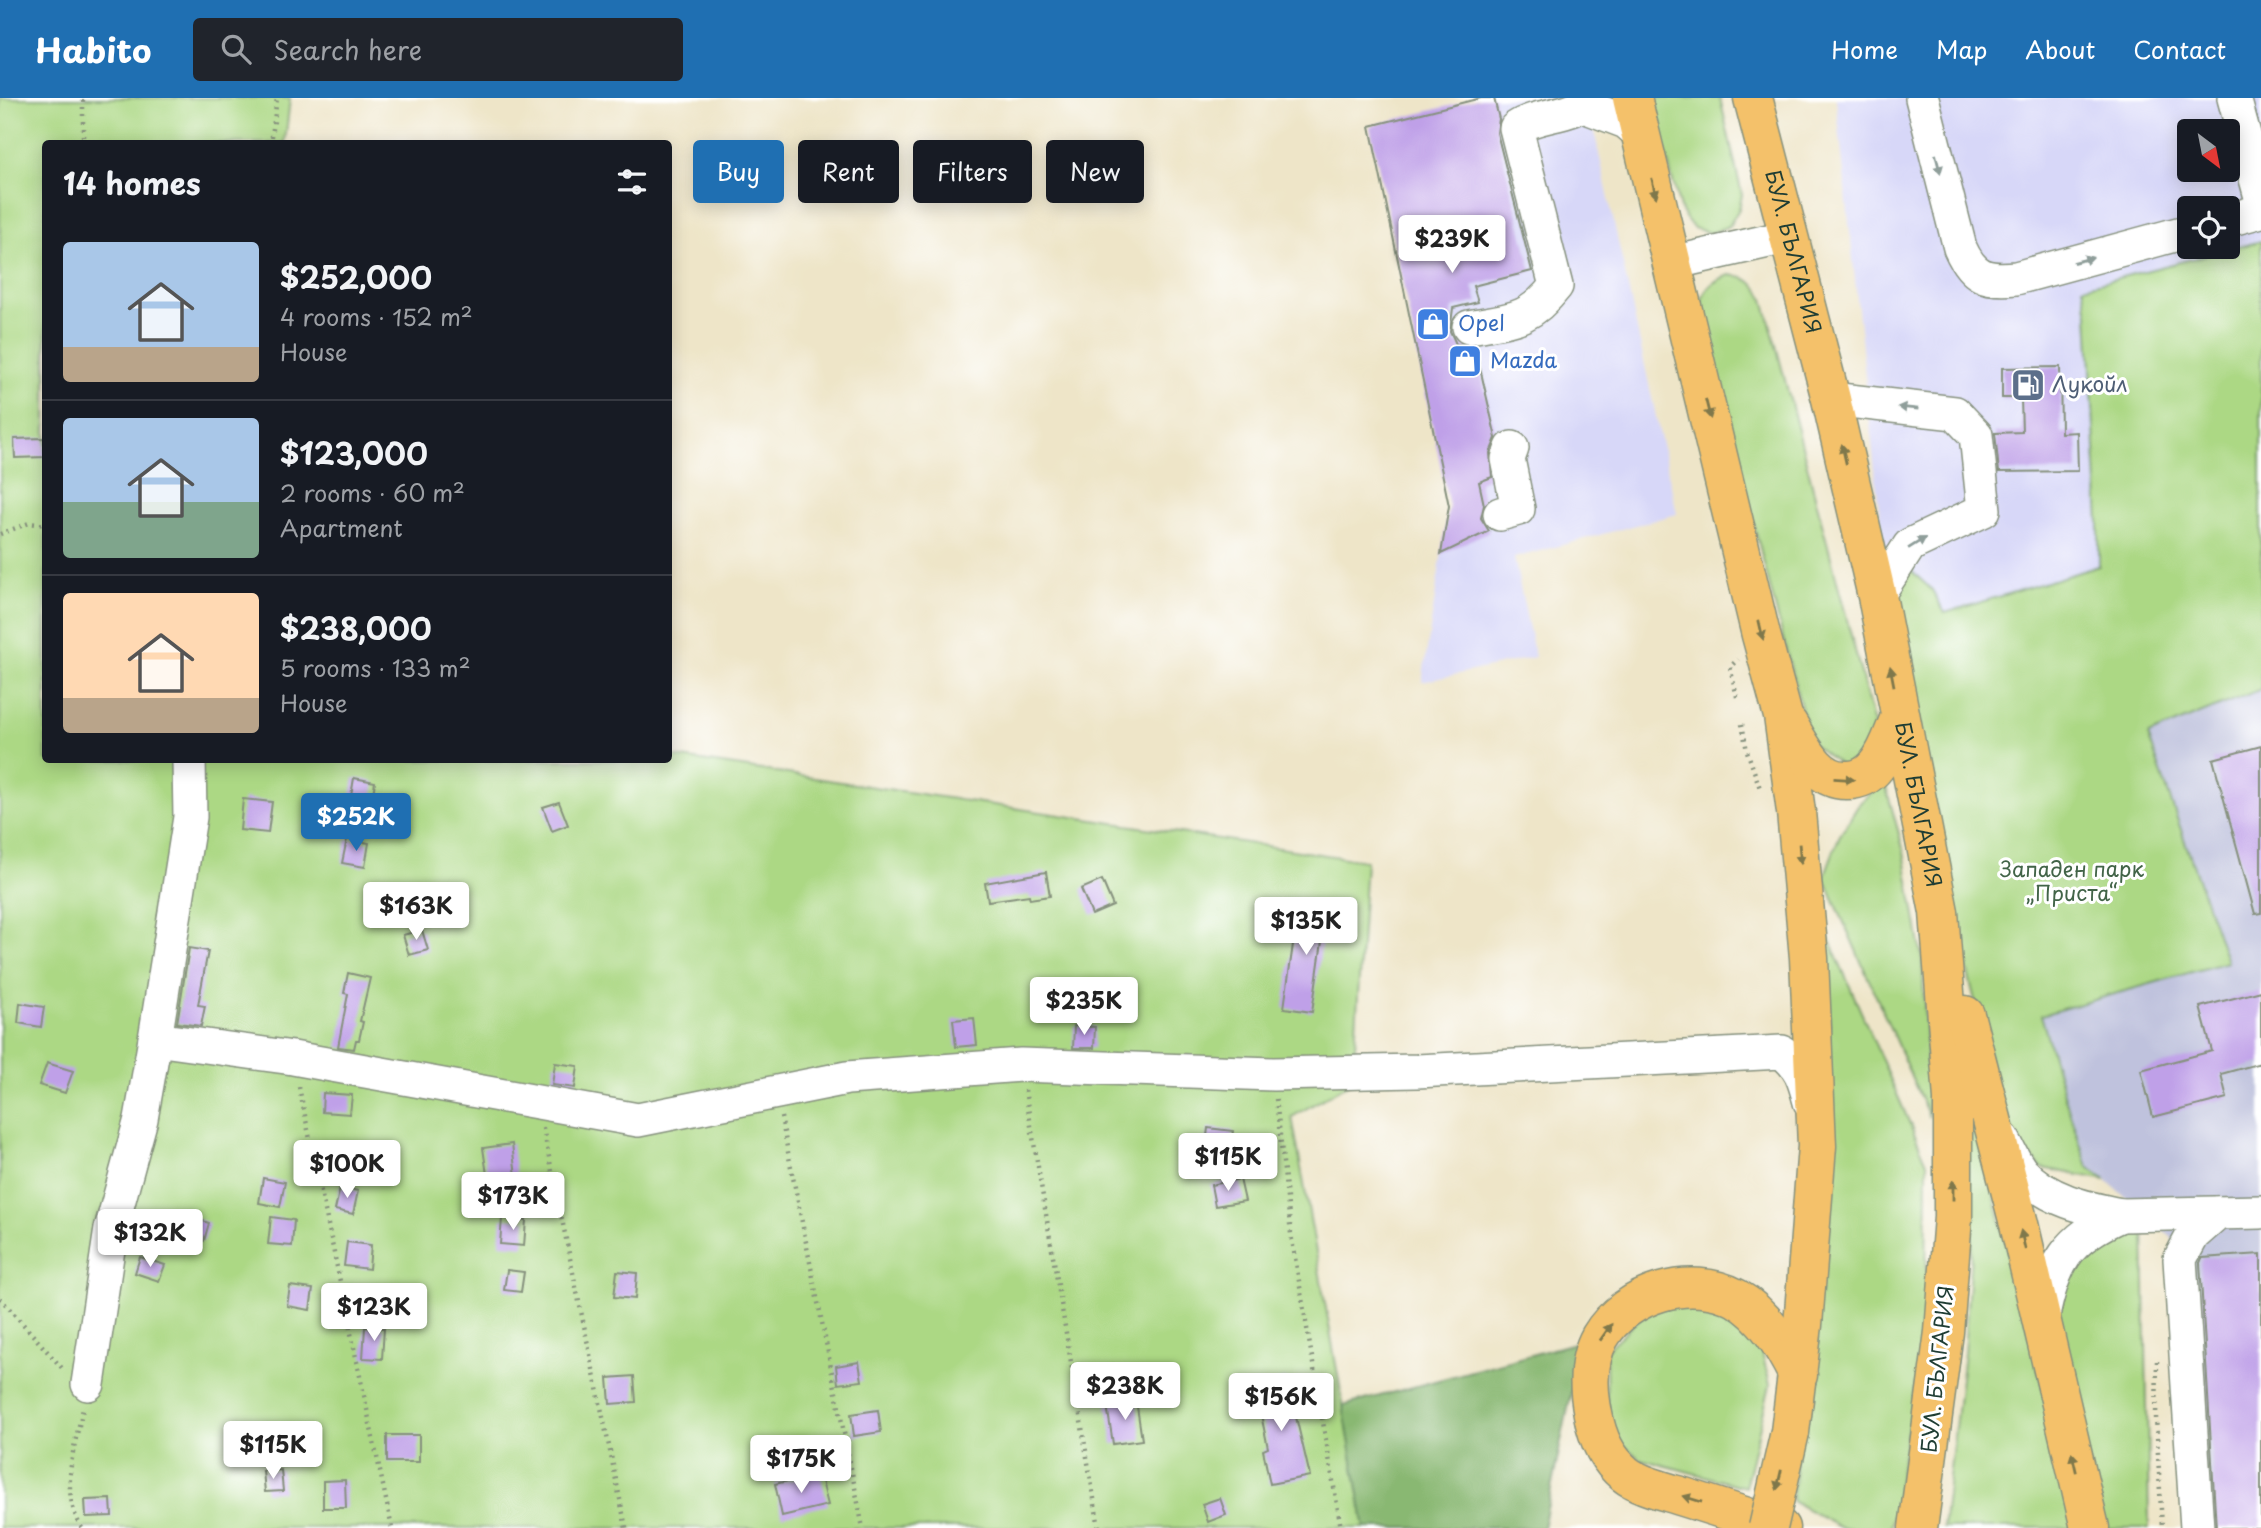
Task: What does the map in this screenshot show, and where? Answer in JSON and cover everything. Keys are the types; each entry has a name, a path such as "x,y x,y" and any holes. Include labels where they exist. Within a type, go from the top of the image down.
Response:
{"main road":[{"path":"1632,98 1761,635 1783,716 1796,812 1811,1000 1817,1146 1798,1376 1790,1432 1768,1528"},
{"name":"БУЛ. БЪЛГАРИЯ","path":"1753,98 1831,399 1877,596 1939,912 1953,1099 1953,1217 1944,1332 1918,1528"},
{"path":"1783,716 1813,763 1826,776 1839,781 1867,775 1877,766 1900,717"},
{"path":"1939,912 2042,1321 2090,1528"},
{"path":"1780,1528 1655,1488 1626,1475 1606,1453 1595,1427 1589,1392 1591,1365 1600,1338 1618,1315 1646,1297 1678,1288 1710,1289 1735,1298 1760,1317 1782,1344 1798,1376"}],"street":[{"path":"1765,98 1769,161"},
{"path":"1922,98 1960,248 1966,262 1977,274 1994,280 2016,278 2177,234"},
{"path":"2234,98 2261,197"},
{"path":"1469,327 1524,316 1543,303 1556,286 1516,128 1525,121 1587,102 1626,122 1641,135"},
{"path":"2240,217 2261,211"},
{"path":"1672,263 1790,236"},
{"path":"1831,399 1955,413 1976,435 1984,510 1910,545 1877,596"},
{"path":"1500,514 1518,509 1508,459 1512,449"},
{"path":"88,1384 111,1228 141,1119 155,1039 190,817 189,763"},
{"path":"1782,1052 1811,1000"},
{"path":"155,1039 293,1058 638,1120 847,1078 1021,1065 1273,1074 1417,1071 1782,1052 1795,1062 1803,1076 1816,1121"},
{"path":"1991,1116 2022,1171 2036,1184 2070,1202 2121,1215 2261,1212"},
{"path":"2197,1528 2180,1259 2193,1235 2218,1213"},
{"path":"2042,1321 2048,1289 2065,1255 2094,1226 2121,1215"}],"path":[{"path":"83,98 83,140"},
{"path":"272,140 277,98"},
{"path":"0,544 0,534 29,523 42,525"},
{"path":"1730,667 1737,697"},
{"path":"1742,724 1747,751"},
{"path":"293,1058 391,1528"},
{"path":"1021,1065 1100,1528"},
{"path":"1273,1074 1291,1234 1340,1528"},
{"path":"776,1092 863,1528"},
{"path":"538,1102 626,1528"},
{"path":"0,1298 72,1379 88,1384 69,1469 74,1514 82,1528"},
{"path":"2157,1350 2156,1417 2162,1528"}],"shaded area":[{"path":"1481,98 1587,98 1677,514 1514,558 1535,657 1422,682 1449,506 1370,126"},
{"path":"1836,98 2261,98 2261,241 2240,246 2240,196 2177,196 2177,259 2191,259 2083,287 2088,313 2099,566 1945,613 1932,590 1889,605"},
{"path":"2261,689 2261,1528 2193,1528 2172,1238 2088,1167 2041,1015 2227,962 2147,734"}],"green space":[{"path":"0,98 290,98 285,140 42,140 42,763 672,763 672,756 1366,861 1353,1081 1292,1117 1365,1528 0,1528"},
{"path":"1651,98 1720,98 1742,195 1739,209 1729,226 1711,233 1693,228 1681,212"},
{"name":"Западен парк „Приста“","path":"2261,241 2261,689 2148,735 2227,962 2041,1015 2088,1167 2106,1180 2042,1168 2021,1148 2005,1124 1964,956 1948,863 1889,605 1907,567 1932,590 1945,613 2099,566 2088,313 2083,287 2191,259 2240,259 2240,246"},
{"path":"1730,275 1751,282 1764,299 1874,724 1875,735 1868,754 1841,766 1810,742 1700,316 1701,301 1707,289 1716,281"},
{"path":"1884,780 1904,852 1922,957 1929,1117 1824,877 1839,837 1859,804"},
{"path":"1827,934 1927,1163 1926,1319 1891,1528 1841,1528 1792,1501 1831,1161"},
{"path":"1962,1068 2078,1528 1943,1528 1964,1353 1972,1240"},
{"path":"2144,1221 2149,1528 2104,1528 2052,1309 2075,1253"},
{"path":"1655,1304 1716,1305 1742,1326 1761,1349 1770,1385 1745,1487 1641,1459 1622,1444 1607,1417 1606,1350"},
{"path":"1582,1341 1543,1528 1365,1528 1343,1406"}],"building":[{"name":"Opel","path":"1481,98 1494,98 1499,119 1497,133 1532,271 1473,286 1478,302 1453,308 1450,331 1456,344 1475,346 1496,438 1490,453 1492,477 1479,482 1484,505 1481,518 1489,531 1441,554 1449,506 1370,126"},
{"path":"2060,367 2061,433 2077,432 2078,471 1999,472 1995,433 2022,432 2021,398 2002,398 2002,368"},
{"path":"42,438 42,457 15,458 14,439"},
{"path":"2261,746 2261,913 2255,914 2213,759"},
{"path":"354,778 375,782 371,806 350,802"},
{"path":"243,799 272,802 268,833 240,830"},
{"path":"559,802 568,825 552,831 543,807"},
{"path":"347,839 369,843 365,867 342,863"},
{"path":"1046,872 1050,896 1030,899 1029,895 988,901 985,883"},
{"path":"1102,880 1113,906 1092,915 1081,889"},
{"path":"1299,902 1327,906 1312,1012 1284,1008"},
{"path":"422,930 428,950 409,955 403,935"},
{"path":"189,948 208,951 198,1005 205,1006 201,1026 177,1023"},
{"path":"348,973 370,978 360,1021 363,1022 359,1040 356,1040 354,1049 338,1047 348,994 344,993"},
{"path":"2261,991 2261,1063 2221,1074 2227,1098 2153,1117 2141,1070 2212,1051 2200,1007"},
{"path":"20,1003 44,1007 41,1027 18,1023"},
{"path":"974,1018 977,1045 956,1047 953,1020"},
{"path":"1074,1026 1095,1027 1094,1048 1073,1048"},
{"path":"47,1063 73,1071 65,1093 39,1085"},
{"path":"555,1063 578,1066 575,1088 552,1085"},
{"path":"323,1093 352,1095 350,1114 322,1112"},
{"path":"1208,1128 1233,1131 1229,1156 1205,1152"},
{"path":"512,1144 517,1184 489,1188 483,1148"},
{"path":"263,1178 285,1182 280,1207 259,1203"},
{"path":"1240,1179 1245,1201 1215,1206 1211,1185"},
{"path":"340,1187 358,1191 353,1214 335,1210"},
{"path":"190,1217 209,1223 204,1241 184,1235"},
{"path":"271,1217 294,1220 292,1246 268,1244"},
{"path":"502,1218 526,1220 524,1246 500,1244"},
{"path":"347,1242 371,1245 369,1269 344,1266"},
{"path":"2261,1254 2261,1528 2216,1528 2200,1263 2202,1258"},
{"path":"140,1257 165,1265 159,1281 135,1273"},
{"path":"507,1270 524,1272 521,1292 504,1290"},
{"path":"617,1271 637,1273 635,1299 614,1297"},
{"path":"290,1286 313,1289 310,1310 287,1306"},
{"path":"365,1327 384,1328 382,1359 363,1358"},
{"path":"859,1362 862,1381 838,1384 836,1366"},
{"path":"634,1376 636,1402 610,1404 608,1378"},
{"path":"1287,1379 1310,1476 1270,1484 1263,1450 1268,1448 1255,1386"},
{"path":"1136,1400 1142,1440 1113,1444 1107,1405"},
{"path":"878,1410 881,1432 854,1436 851,1414"},
{"path":"387,1435 419,1435 419,1462 387,1462"},
{"path":"281,1470 283,1491 265,1492 263,1471"},
{"path":"820,1473 828,1505 782,1516 775,1484"},
{"path":"345,1480 346,1508 323,1508 323,1481"},
{"path":"1220,1498 1226,1515 1208,1522 1202,1504"},
{"path":"111,1499 112,1516 86,1517 85,1500"}],"place":[{"name":"Opel","path":"1433,324"},
{"name":"Mazda","path":"1465,361"},
{"name":"Лукойл","path":"2028,385"}]}
